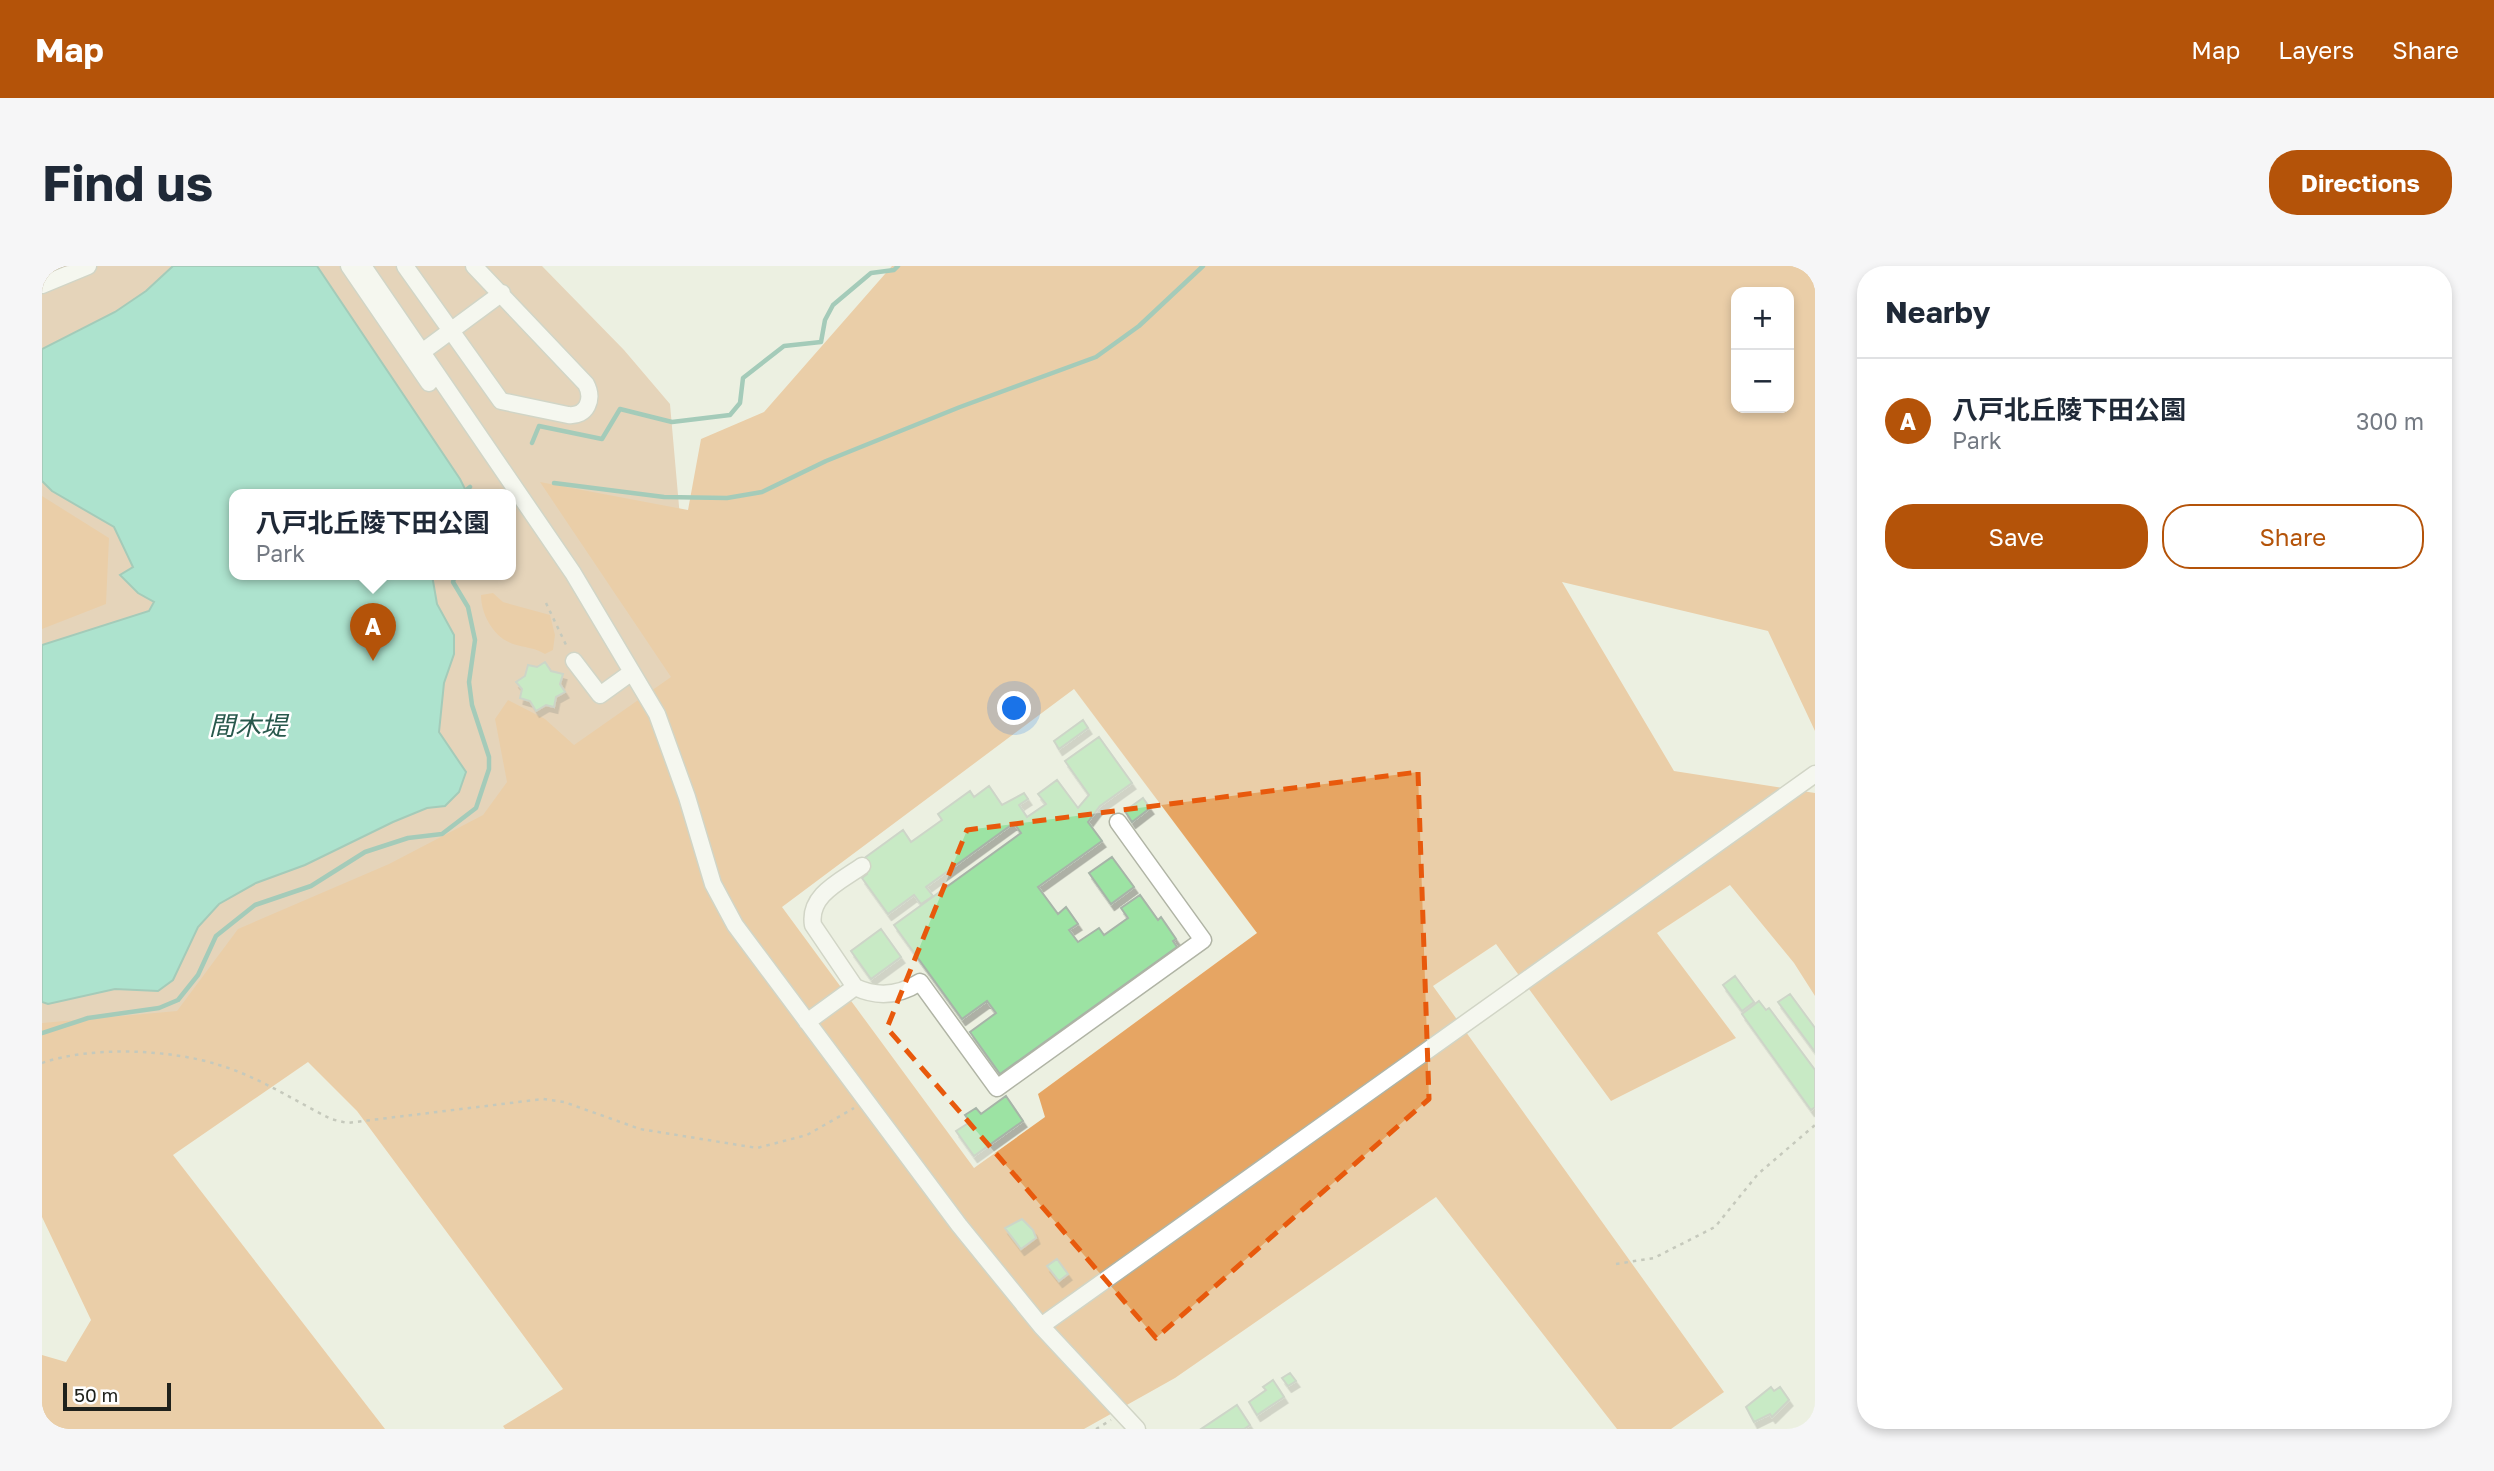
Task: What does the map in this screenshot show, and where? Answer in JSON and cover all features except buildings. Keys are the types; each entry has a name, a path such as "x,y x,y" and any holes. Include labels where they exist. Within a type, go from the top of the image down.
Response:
{"street":[{"path":"42,285 88,266"},
{"path":"349,266 457,422 465,416"},
{"path":"363,266 515,489"},
{"path":"405,266 501,401 576,416 583,411 590,403 591,394 586,384 474,266"},
{"path":"422,352 502,293"},
{"path":"516,490 573,573 657,714 687,797 713,884 734,925 959,1225 1041,1326 1137,1429"},
{"path":"574,661 600,695 632,671"},
{"path":"1041,1326 1815,774"},
{"path":"862,866 820,896 811,916 813,925 855,988 869,994 887,994 905,992 920,982 997,1088 1203,940 1118,822"},
{"path":"807,1023 855,988"}],"path":[{"path":"546,603 574,661"},
{"path":"42,1063 94,1052 197,1059 221,1065 331,1119 347,1123 543,1099 564,1102 640,1129 757,1148 807,1135 866,1101"},
{"path":"1616,1264 1654,1258 1715,1227 1758,1174 1815,1125"}],"highlighted area":[{"path":"1418,772 1429,1099 1156,1338 887,1028 967,830"}],"shaded area":[{"path":"42,266 542,266 624,350 670,404 682,540 707,679 200,1011 42,1027"},
{"path":"892,266 1815,266 1815,731 1768,631 1562,582 1674,771 1815,793 1815,996 1794,963 1730,885 1657,933 1736,1038 1611,1101 1496,944 1433,986 1724,1392 1671,1429 1617,1429 1436,1197 1175,1378 1084,1429 505,1429 503,1426 563,1389 357,1111 308,1062 173,1155 385,1429 42,1429 42,1355 66,1362 91,1320 42,1217 42,1023 177,1011 238,929 389,864 483,815 507,782 495,719 508,700 545,719 574,745 671,677 540,482 688,510 701,439 764,412","holes":["1074,689 1257,933 1038,1094 1045,1117 974,1168 782,907"]},
{"path":"42,496 109,538 106,604 42,629"},
{"path":"493,593 503,602 550,615 555,635 553,650 545,654 513,644 500,636 489,624 482,602 481,595"}],"water":[{"name":"間木堤","path":"173,266 317,266 460,479 465,489 229,489 229,580 433,580 437,604 454,635 454,654 444,683 439,732 466,772 459,792 445,806 427,808 393,822 305,865 256,883 219,904 198,927 173,980 158,991 115,989 48,1004 42,1002 42,645 149,611 154,602 138,593 120,575 133,567 114,527 52,491 42,481 42,349 115,312 146,291"}],"waterway":[{"path":"532,443 539,426 602,439 620,409 672,422 730,415 740,403 743,378 784,346 821,342 825,320 833,305 871,273 894,270 898,266"},
{"path":"554,483 664,497 727,498 762,492 826,461 960,407 1096,357 1139,326 1203,266"},
{"path":"42,1033 88,1018 159,1008 178,1000 198,975 216,936 255,905 311,886 365,852 408,838 442,834 476,808 489,769 489,757 472,705 469,682 475,640 468,607 454,580"}],"place":[{"name":"八戸北丘陵下田公園","path":"373,661"}]}
